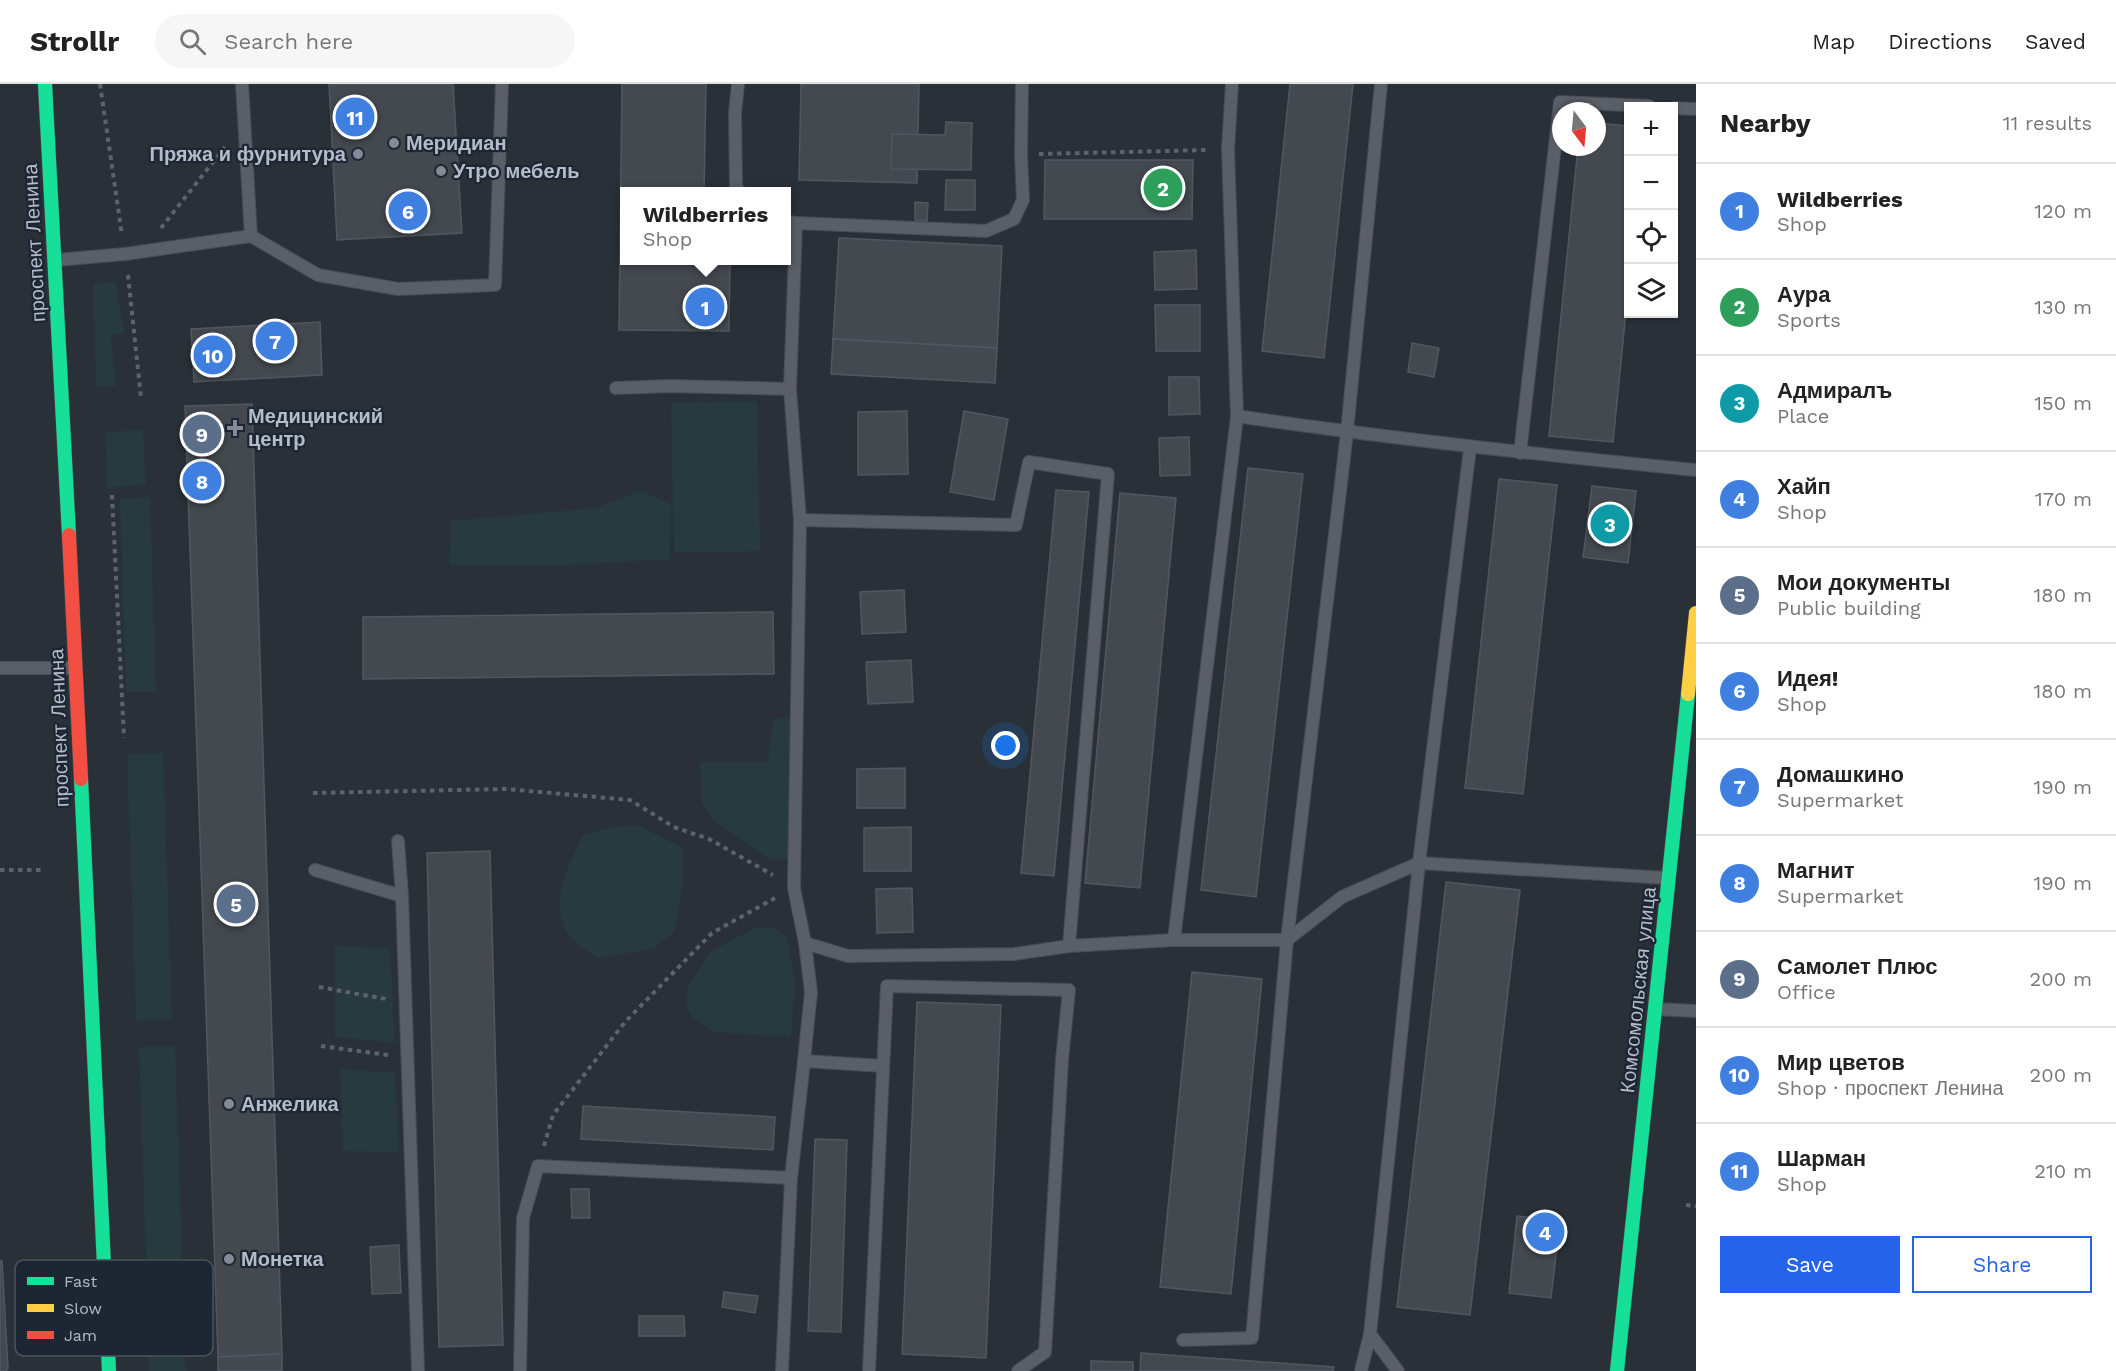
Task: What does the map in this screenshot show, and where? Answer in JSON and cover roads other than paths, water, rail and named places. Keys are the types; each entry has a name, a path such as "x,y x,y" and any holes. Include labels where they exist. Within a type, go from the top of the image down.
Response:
{"main road":[{"name":"проспект Ленина","path":"45,84 76,668 104,1260"},
{"name":"Комсомольская улица","path":"1617,1371 1696,613"},
{"name":"проспект Ленина","path":"108,1356 109,1371"}],"lane":[{"path":"242,84 251,236"},
{"path":"55,260 144,251 251,236 318,275 398,289 495,285 502,84"},
{"path":"736,187 735,113 738,84"},
{"path":"791,222 986,231 1014,219 1023,200 1022,84"},
{"path":"1174,940 1238,416 1228,149 1232,84"},
{"path":"1183,1341 1252,1338 1287,940 1347,432 1381,84"},
{"path":"1520,453 1560,102 1624,105"},
{"path":"1678,108 1696,109"},
{"path":"782,1371 791,1178 811,992 795,888 800,520 790,389 791,265"},
{"path":"616,388 669,386 790,389"},
{"path":"1238,416 1470,448 1696,470"},
{"path":"1361,1371 1370,1334 1419,862 1470,448"},
{"path":"800,520 1016,525 1029,462 1108,474 1070,946"},
{"path":"0,668 76,668"},
{"path":"398,840 406,1002 418,1371"},
{"path":"805,943 848,956 1014,954 1070,946 1174,940 1287,940 1342,897 1419,862 1669,878"},
{"path":"315,870 402,896"},
{"path":"869,1371 887,986 1069,990 1062,1060 1045,1352 1018,1371"},
{"path":"1655,1009 1696,1011"},
{"path":"804,1060 883,1066"},
{"path":"520,1371 523,1218 538,1166 791,1178"},
{"path":"1370,1334 1398,1371"}],"place":[{"name":"Шарман","path":"355,117"},
{"name":"Меридиан","path":"394,143"},
{"name":"Пряжа и фурнитура","path":"358,154"},
{"name":"Утро мебель","path":"441,171"},
{"name":"Аура","path":"1163,188"},
{"name":"Идея!","path":"408,211"},
{"name":"Wildberries","path":"705,307"},
{"name":"Домашкино","path":"275,341"},
{"name":"Мир цветов","path":"213,355"},
{"name":"Медицинский центр","path":"235,428"},
{"name":"Самолет Плюс","path":"202,434"},
{"name":"Магнит","path":"202,481"},
{"name":"Адмиралъ","path":"1610,524"},
{"name":"Мои документы","path":"236,904"},
{"name":"Анжелика","path":"229,1104"},
{"name":"Хайп","path":"1545,1232"},
{"name":"Монетка","path":"229,1259"}]}
